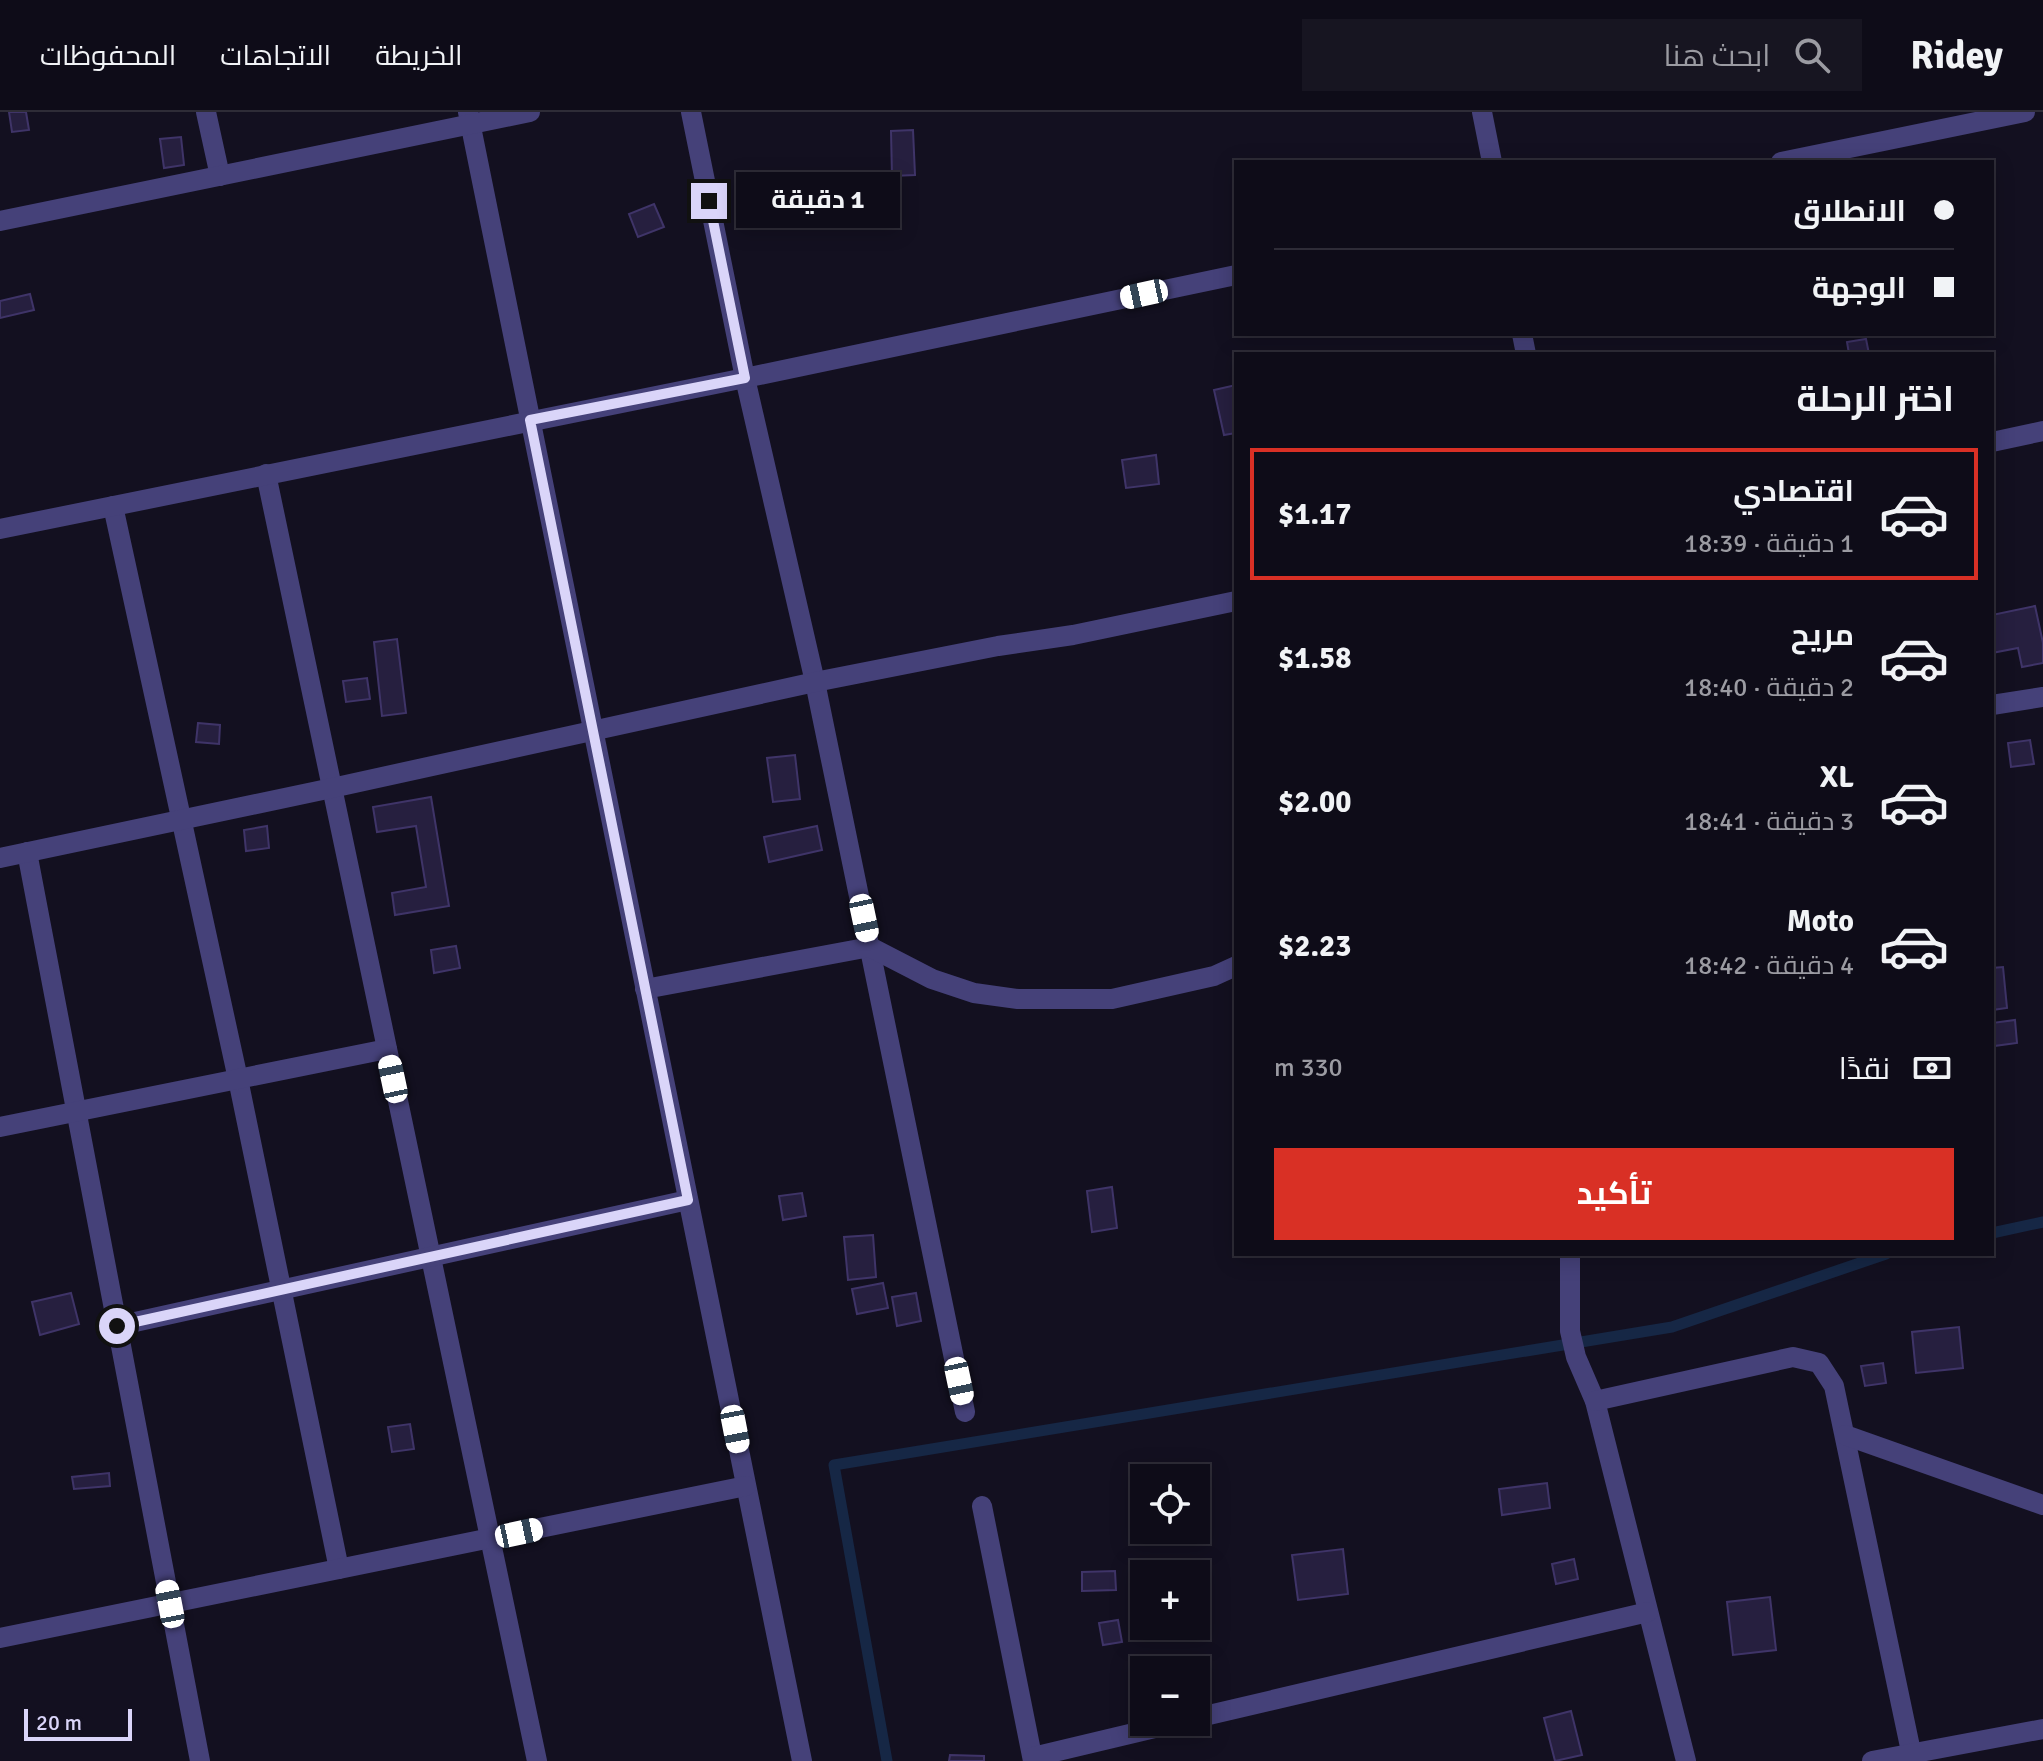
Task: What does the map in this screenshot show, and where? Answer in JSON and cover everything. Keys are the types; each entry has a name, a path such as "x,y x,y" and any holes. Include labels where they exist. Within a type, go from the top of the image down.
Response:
{"street":[{"path":"206,112 220,176"},
{"path":"0,221 220,176 469,118 530,112"},
{"path":"691,112 745,378 815,682 965,1412"},
{"path":"1482,112 1492,160"},
{"path":"1791,160 2025,112"},
{"path":"469,118 746,1486 798,1760"},
{"path":"0,529 1234,275"},
{"path":"1994,442 2043,431"},
{"path":"266,474 537,1761"},
{"path":"113,506 238,1079 339,1569"},
{"path":"0,858 815,682 998,646 1073,635 1234,601"},
{"path":"1994,705 2043,697"},
{"path":"27,852 200,1761"},
{"path":"645,989 870,947 932,979 974,993 1018,999 1112,999 1214,976 1234,967"},
{"path":"0,1127 387,1049"},
{"path":"117,1326 688,1200"},
{"path":"1570,1256 1570,1331 1576,1357 1595,1401 1686,1761"},
{"path":"1595,1401 1793,1357 1819,1363 1834,1386 1912,1757"},
{"path":"1845,1435 2043,1505"},
{"path":"0,1638 746,1486"},
{"path":"982,1506 1033,1759 1130,1735"},
{"path":"1210,1715 1648,1612"},
{"path":"1872,1761 1912,1757 2043,1729"}],"building":[{"path":"9,112 26,112 29,130 12,132"},
{"path":"913,130 915,175 892,176 891,131"},
{"path":"181,137 184,165 164,168 160,139"},
{"path":"654,204 664,227 638,237 629,214"},
{"path":"30,294 34,310 0,318 0,301"},
{"path":"1866,339 1869,352 1849,352 1847,342"},
{"path":"1234,385 1234,433 1224,435 1214,390"},
{"path":"1156,455 1159,484 1126,488 1122,460"},
{"path":"2035,606 2043,643 2043,663 2022,667 2018,648 1994,653 1994,615"},
{"path":"397,639 406,713 382,716 374,642"},
{"path":"367,678 370,699 346,702 343,681"},
{"path":"198,723 220,725 219,744 196,742"},
{"path":"2030,740 2034,764 2011,767 2008,743"},
{"path":"795,755 800,799 773,802 767,758"},
{"path":"431,797 449,906 395,915 392,893 426,887 416,826 377,832 373,807"},
{"path":"267,826 269,848 246,851 244,830"},
{"path":"817,826 822,850 769,862 764,837"},
{"path":"456,946 460,968 434,973 431,950"},
{"path":"2003,967 2007,1008 1994,1010 1994,968"},
{"path":"2015,1020 2017,1043 1994,1046 1994,1023"},
{"path":"1112,1187 1117,1228 1092,1232 1087,1191"},
{"path":"802,1193 806,1216 783,1220 779,1196"},
{"path":"873,1235 876,1277 848,1280 844,1237"},
{"path":"883,1283 888,1308 857,1314 852,1289"},
{"path":"71,1293 79,1324 40,1335 32,1302"},
{"path":"916,1293 921,1321 897,1326 892,1297"},
{"path":"1959,1327 1963,1368 1916,1373 1912,1332"},
{"path":"1883,1363 1886,1383 1865,1386 1861,1366"},
{"path":"410,1424 414,1449 392,1452 388,1427"},
{"path":"109,1473 110,1486 74,1489 72,1477"},
{"path":"1547,1483 1550,1508 1502,1515 1499,1489"},
{"path":"1343,1549 1348,1594 1298,1600 1292,1555"},
{"path":"1574,1559 1578,1579 1556,1584 1552,1564"},
{"path":"1115,1571 1116,1590 1082,1591 1082,1572"},
{"path":"1770,1597 1776,1650 1733,1655 1727,1602"},
{"path":"1118,1620 1122,1642 1103,1645 1099,1623"},
{"path":"1571,1711 1582,1755 1555,1761 1544,1718"},
{"path":"950,1755 984,1756 984,1761 949,1761"}],"waterway":[{"path":"1994,1233 2043,1222"},
{"path":"887,1761 834,1465 1672,1327 1880,1256"}],"route":[{"path":"117,1326 688,1200 530,420 745,378 709,201"}]}
